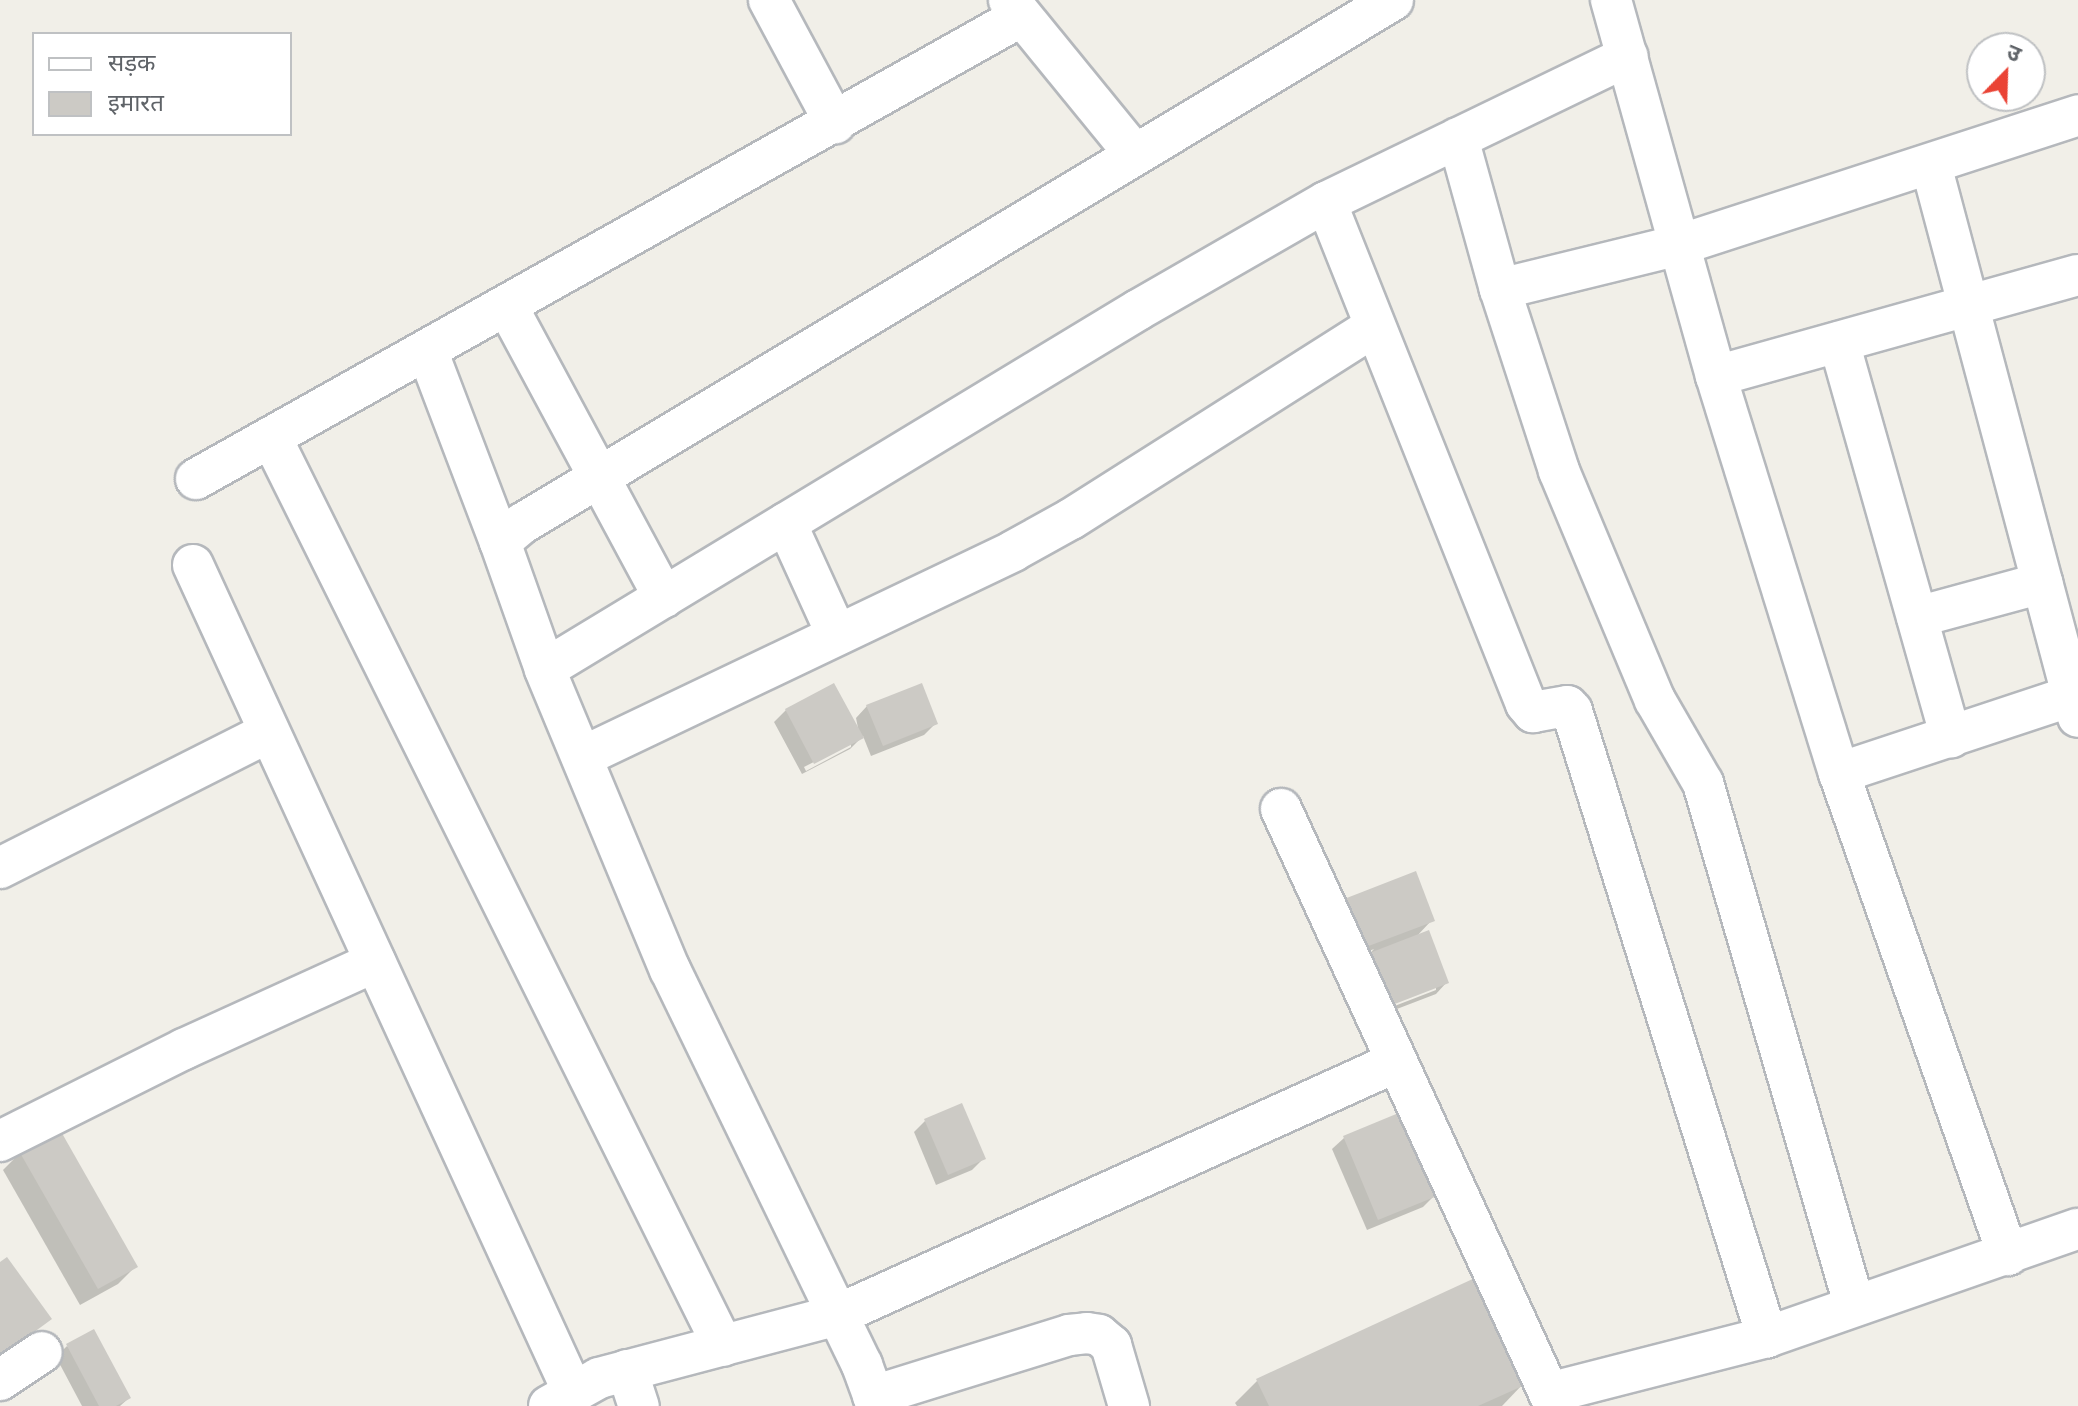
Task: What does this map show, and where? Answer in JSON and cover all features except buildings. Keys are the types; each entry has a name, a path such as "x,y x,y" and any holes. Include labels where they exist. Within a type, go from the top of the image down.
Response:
{"street":[{"path":"769,0 835,123"},
{"path":"500,542 523,523 600,481 1134,153 1393,0"},
{"path":"1620,3 1628,56 1716,376 1839,773 2008,1255"},
{"path":"196,479 835,123 1015,9 1134,153"},
{"path":"545,669 1138,310 1326,202 1628,56"},
{"path":"1500,289 1679,245 2078,115"},
{"path":"1458,138 1500,289 1559,471 1655,700 1703,783 1854,1304"},
{"path":"1839,773 2076,702 1931,165"},
{"path":"1326,202 1526,704 1533,712 1567,706 1572,711 1767,1337"},
{"path":"1716,376 2078,275"},
{"path":"507,306 664,597"},
{"path":"582,757 1013,551 1071,519 1374,327"},
{"path":"1839,342 1951,737"},
{"path":"427,350 545,669 670,970 837,1315 875,1401 1069,1335 1087,1333 1099,1335 1111,1345 1129,1406"},
{"path":"271,437 723,1346"},
{"path":"786,523 837,635"},
{"path":"193,565 375,962 561,1399 633,1388 723,1346 837,1315 1396,1062"},
{"path":"1917,617 2042,583"},
{"path":"0,868 269,732"},
{"path":"1281,809 1552,1400 1767,1337 1854,1304 2008,1255 2078,1229"},
{"path":"0,1141 184,1049 375,962"},
{"path":"0,1380 42,1352"}]}
